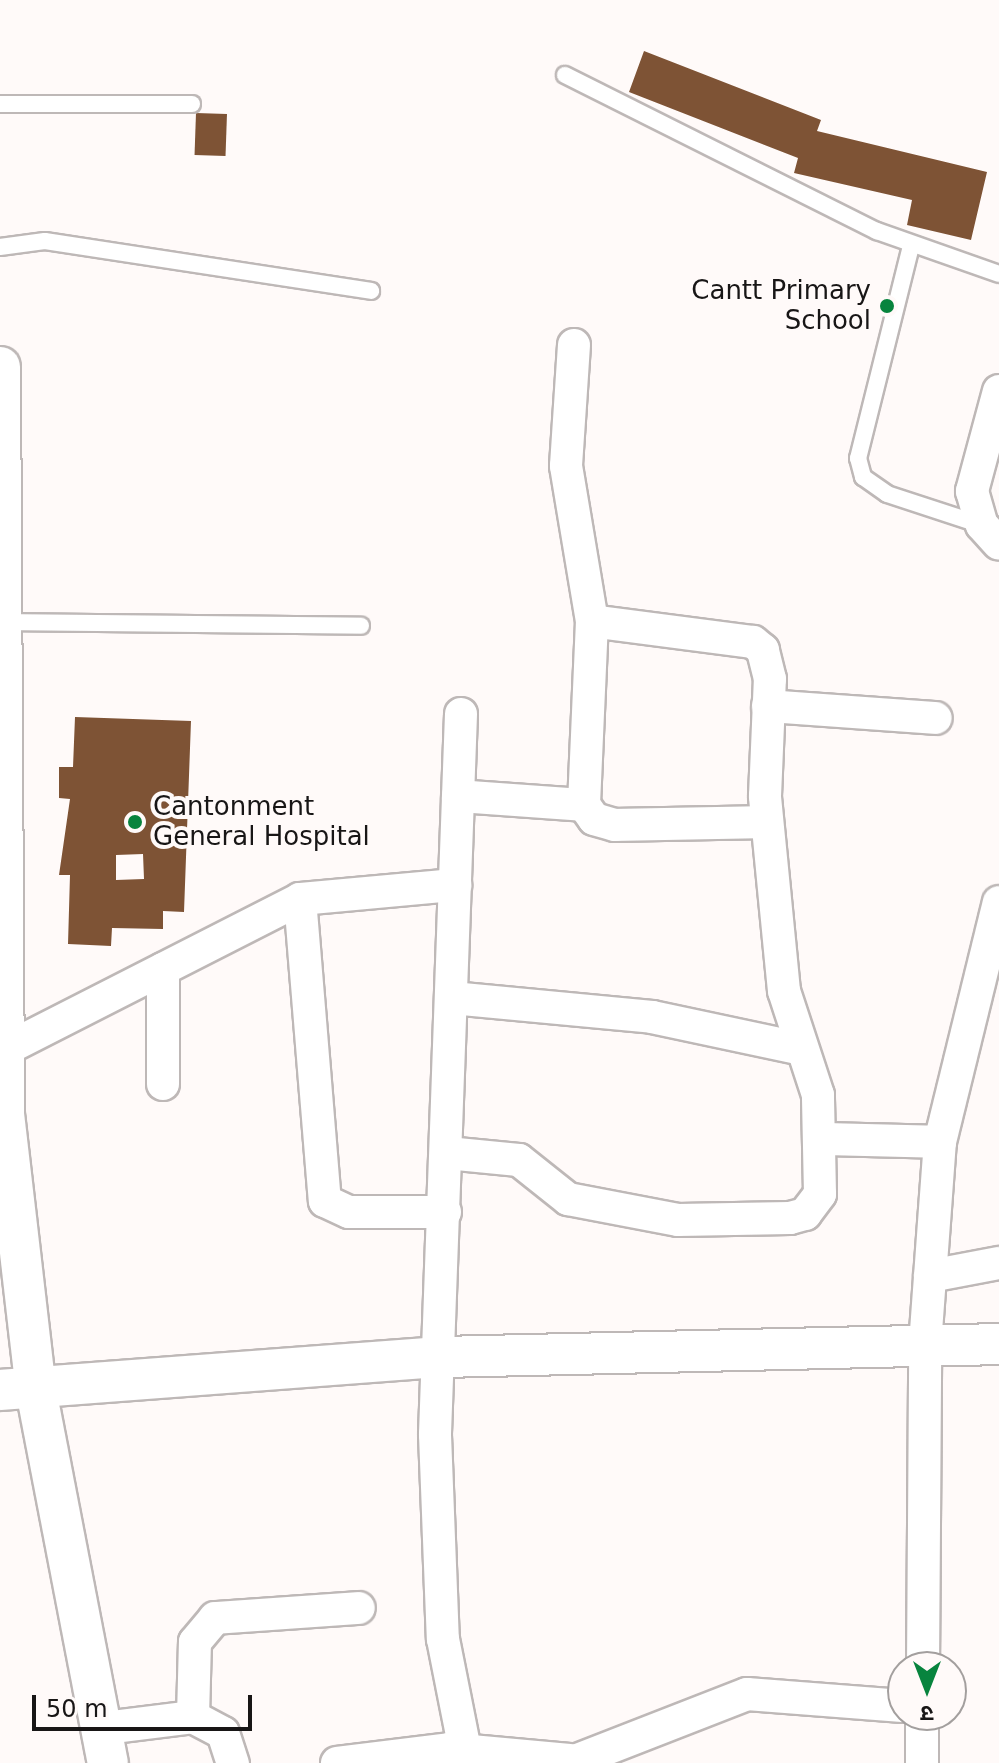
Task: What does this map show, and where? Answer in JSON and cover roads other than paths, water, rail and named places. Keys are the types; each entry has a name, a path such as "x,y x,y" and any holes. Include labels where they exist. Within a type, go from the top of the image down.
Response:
{"street":[{"path":"574,345 566,466 592,621 584,805 594,819 615,825 767,822"},
{"path":"0,367 2,1114 18,1390 107,1746 193,1717 223,1733 233,1763"},
{"path":"990,534 974,465 999,391"},
{"path":"447,1153 519,1160 553,1192 650,1216 790,1218 816,1206 821,1139 818,1095 798,1048 784,991 767,822 767,663 753,642 592,621"},
{"path":"768,706 936,718"},
{"path":"461,714 441,1357 435,1435 443,1639 465,1750"},
{"path":"458,796 584,805"},
{"path":"4,1050 300,899 455,885"},
{"path":"300,899 325,1201 349,1212 445,1212"},
{"path":"923,1651 925,1345 940,1142 999,902"},
{"path":"163,969 163,1084"},
{"path":"452,998 652,1017 798,1048"},
{"path":"821,1139 940,1142"},
{"path":"930,1276 999,1263"},
{"path":"18,1390 441,1357 999,1344"},
{"path":"193,1717 195,1642 215,1618 359,1608"},
{"path":"337,1763 409,1750 465,1750 570,1761 747,1694 887,1705"},
{"path":"922,1731 922,1763"}],"lane":[{"path":"565,75 911,246 999,274"},
{"path":"0,104 192,104"},
{"path":"0,247 45,241 371,291"},
{"path":"911,246 858,458 863,477 887,494 990,534"},
{"path":"2,622 361,626"}],"place":[{"name":"Cantt Primary School","path":"887,306"},
{"name":"Cantonment General Hospital","path":"135,822"}]}
